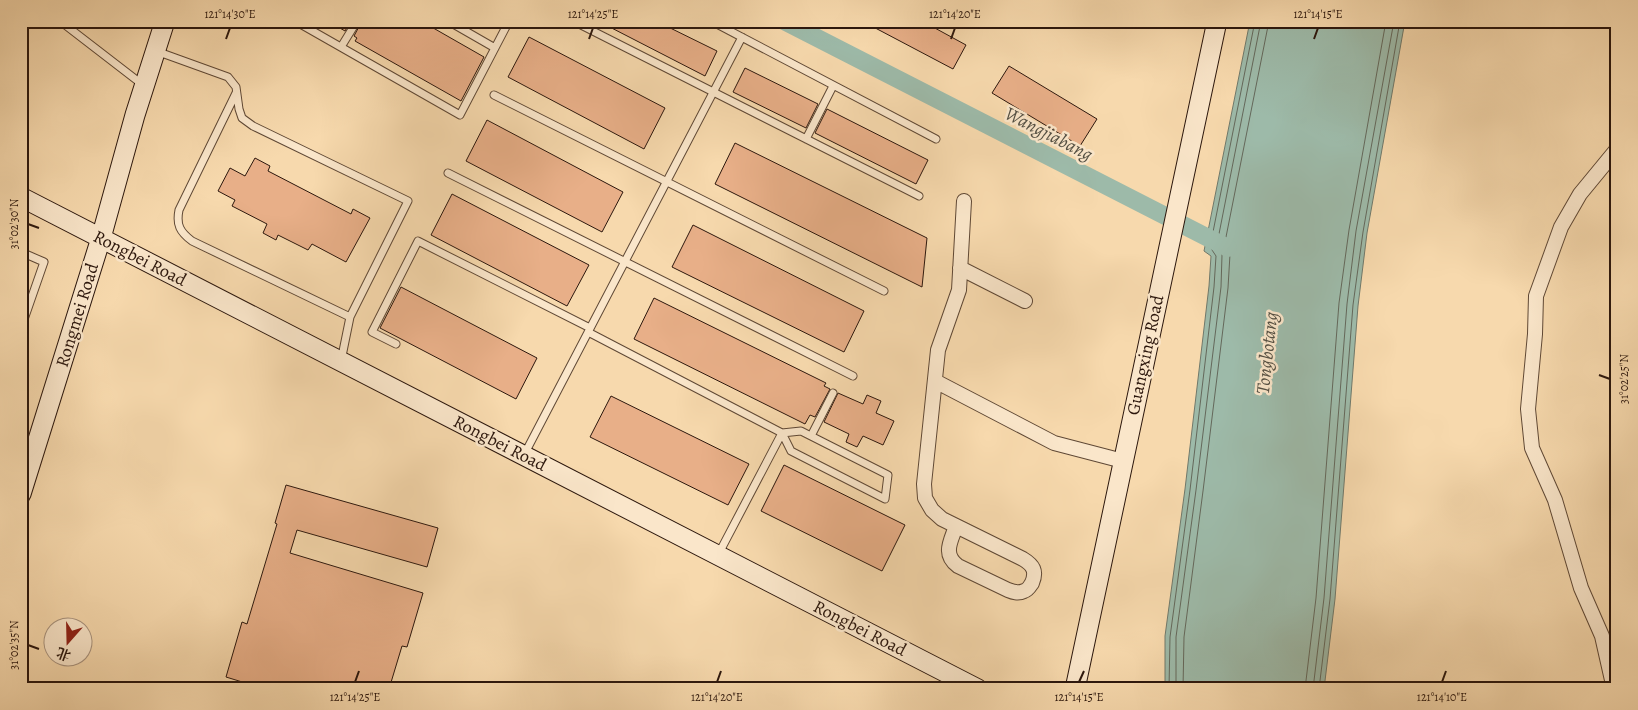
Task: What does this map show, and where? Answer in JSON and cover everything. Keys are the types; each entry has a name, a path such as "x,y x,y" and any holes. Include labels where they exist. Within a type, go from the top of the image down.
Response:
{"street":[{"name":"Rongmei Road","path":"21,494 101,238 165,21"},
{"name":"Guangxing Road","path":"1075,689 1217,21"},
{"path":"1614,689 1602,636 1581,588 1555,500 1532,448 1528,409 1535,334 1536,296 1561,227 1580,194 1617,149"},
{"name":"Rongbei Road","path":"21,197 978,689"},
{"path":"956,526 948,548 952,561 958,566 1016,593 1025,591 1030,587 1035,576 1034,568 1030,563 956,526 942,519 932,510 925,498 924,484 938,350 959,290 964,202"},
{"path":"960,268 1025,301"},
{"path":"935,381 1054,443 1123,461"}],"lane":[{"path":"60,21 145,86"},
{"path":"295,21 460,115 509,21"},
{"path":"341,47 356,21"},
{"path":"448,21 496,48"},
{"path":"573,21 919,196"},
{"path":"711,21 936,140"},
{"path":"523,455 742,37"},
{"path":"156,51 228,77 236,87 242,118 253,126 408,201 350,317 340,361"},
{"path":"806,139 833,86"},
{"path":"237,92 179,210 178,228 184,236 192,241 350,317"},
{"path":"494,95 884,291"},
{"path":"448,173 853,376"},
{"path":"396,344 372,332 418,241 782,433 801,431 888,475 885,499 791,451 782,433"},
{"path":"21,252 44,262 21,328"},
{"path":"811,436 833,393"},
{"path":"718,555 782,433"}],"water":[{"name":"Tongbotang","path":"1250,21 1405,21 1367,233 1358,306 1335,599 1324,689 1165,689 1165,636 1185,489 1209,286 1211,256 1204,251"}],"building":[{"path":"328,21 351,21 345,31"},
{"path":"362,21 421,21 484,57 461,101 355,41 357,38 354,36"},
{"path":"598,21 656,21 717,51 705,76"},
{"path":"862,21 922,21 966,45 953,69"},
{"path":"529,37 665,108 644,149 508,77"},
{"path":"1009,66 1097,119 1080,146 992,93"},
{"path":"745,68 818,104 806,128 733,92"},
{"path":"827,109 928,160 916,184 815,133"},
{"path":"487,120 623,192 602,232 466,161"},
{"path":"735,143 927,238 922,287 715,184"},
{"path":"255,158 270,166 268,171 351,214 353,209 370,218 346,262 312,244 308,250 278,235 276,240 263,233 267,224 232,206 235,200 218,191 230,168 245,176"},
{"path":"452,194 589,265 567,306 431,235"},
{"path":"693,225 864,311 844,352 672,267"},
{"path":"401,287 537,358 516,399 380,328"},
{"path":"654,298 826,383 824,386 830,389 815,417 810,415 805,424 634,339"},
{"path":"838,393 863,404 867,395 881,401 876,413 894,421 883,445 863,436 857,447 846,442 849,434 824,422"},
{"path":"611,396 749,464 728,505 590,437"},
{"path":"784,465 905,525 882,571 761,511"},
{"path":"286,485 438,528 427,567 297,530 290,553 423,593 407,647 402,646 389,689 265,689 226,677 242,622 247,624 277,524 275,523"}],"waterway":[{"name":"Wangjiabang","path":"784,21 1228,248"}]}
